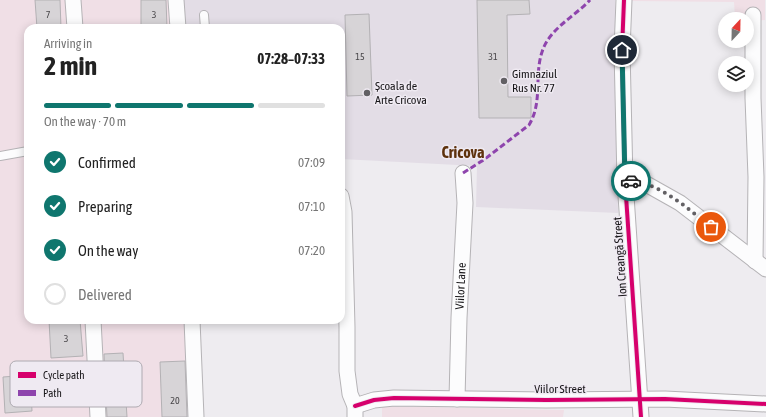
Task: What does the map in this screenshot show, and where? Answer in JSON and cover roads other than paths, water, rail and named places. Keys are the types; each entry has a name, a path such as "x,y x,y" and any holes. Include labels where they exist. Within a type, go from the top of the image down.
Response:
{"street":[{"path":"73,0 75,24"},
{"path":"176,0 178,24"},
{"name":"Ion Creangă Street","path":"624,0 622,50 625,181 641,417"},
{"path":"753,48 753,98 761,265"},
{"name":"Viilor Lane","path":"457,399 459,318 465,203 463,173"},
{"path":"625,181 640,182 648,185 680,203 761,265"},
{"path":"345,256 347,371 350,394 355,411"},
{"path":"93,324 95,361"},
{"path":"192,324 196,417"},
{"name":"Viilor Street","path":"355,411 374,400 394,398 695,400 766,404"},
{"path":"97,407 98,417"}],"lane":[{"path":"204,15 205,24"},
{"path":"0,156 24,152"}],"place":[{"name":"Gimnaziul Rus Nr. 77","path":"504,81"},
{"name":"Școala de Arte Cricova","path":"367,93"}],"district":[{"name":"Cricova","path":"463,152"}]}
